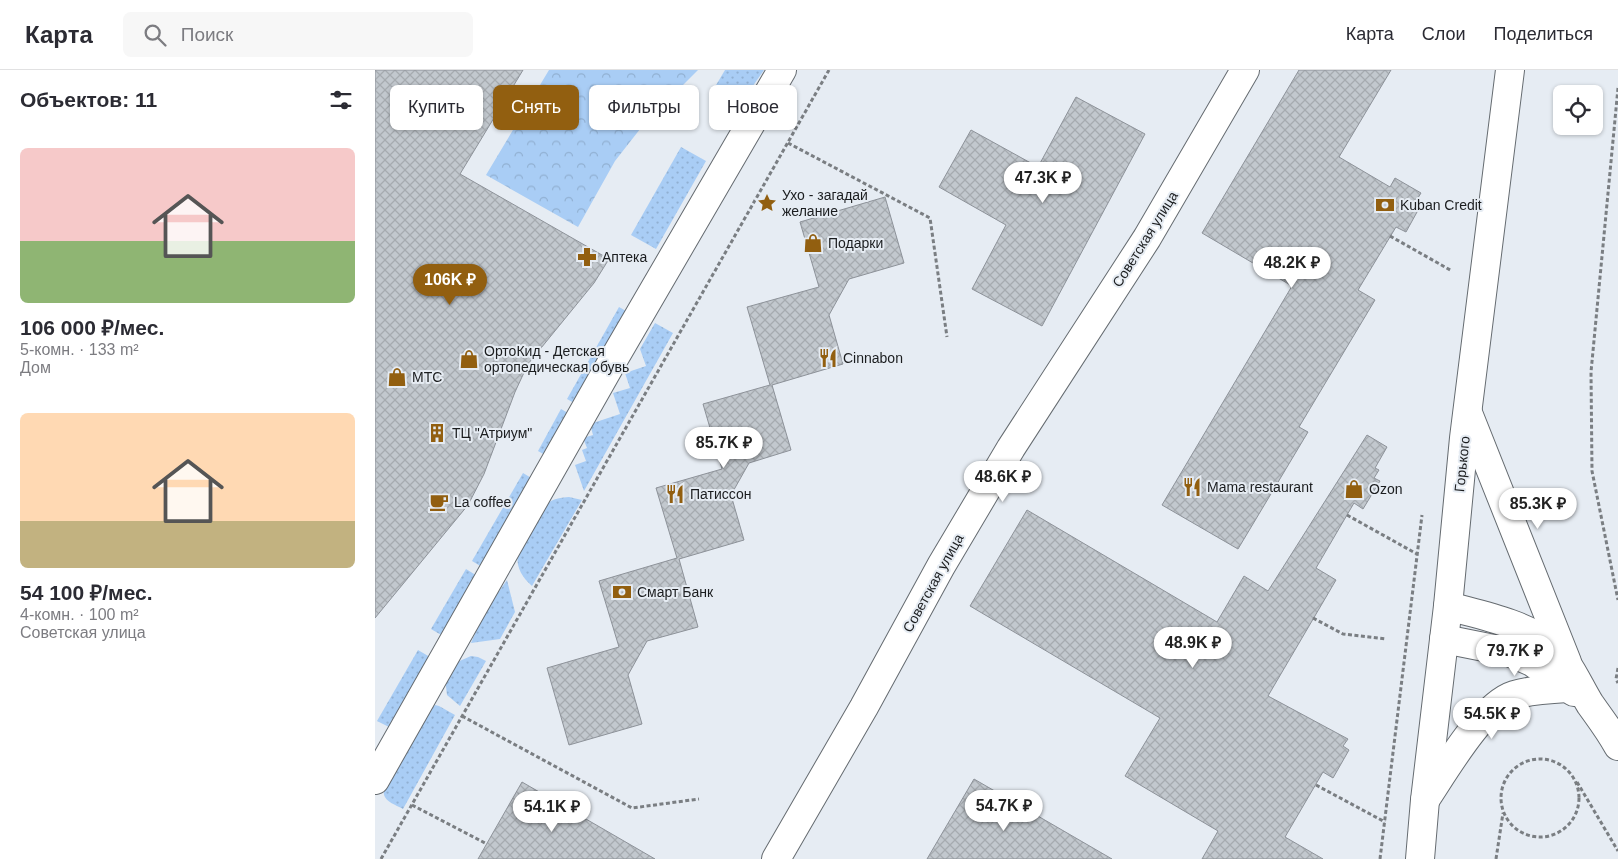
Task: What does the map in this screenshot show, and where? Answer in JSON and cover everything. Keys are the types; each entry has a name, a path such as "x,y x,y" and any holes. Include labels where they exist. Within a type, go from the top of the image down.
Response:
{"street":[{"path":"375,780 607,371 782,70"},
{"name":"Советская улица","path":"776,859 864,707 941,566 1011,448 1147,238 1245,70"},
{"name":"Горького","path":"1420,859 1468,413 1510,70"},
{"path":"1468,413 1568,675"},
{"path":"1448,606 1490,617 1531,632 1549,644 1568,675 1600,716 1618,746"},
{"path":"1444,638 1509,652 1568,675"},
{"path":"1425,800 1479,721 1497,704 1513,695 1568,675"}],"path":[{"path":"381,859 829,70"},
{"path":"1618,88 1591,372 1592,471 1618,600"},
{"path":"788,143 930,218 947,337"},
{"path":"1391,236 1452,271"},
{"path":"1347,515 1417,554"},
{"path":"1313,618 1343,634 1386,638"},
{"path":"1618,668 1616,679 1618,683"},
{"path":"462,716 632,808 699,799"},
{"path":"1574,777 1579,802 1575,815 1569,825 1558,833 1545,837 1532,836 1520,832 1510,823 1503,812 1500,798 1503,785 1509,774 1530,760 1555,762 1574,777 1618,851"},
{"path":"1316,785 1385,822"},
{"path":"412,805 487,844"},
{"path":"1496,859 1503,812"}],"green space":[{"path":"549,70 698,70 683,85 589,85 589,130 639,130 615,161 578,227 486,175 513,130 579,130 579,85 540,85"},
{"path":"725,70 764,70 754,85 716,85"},
{"path":"681,147 706,161 656,249 631,235"},
{"path":"619,307 633,315 581,407 567,399"},
{"path":"655,323 673,333 584,491 575,465 586,461 582,450 587,448 583,438 593,435 590,424 620,414 613,393 630,388 625,373 646,366 640,349"},
{"path":"561,409 575,417 552,459 538,451"},
{"path":"523,473 538,482 487,570 472,561"},
{"path":"569,497 582,500 532,586 525,579 518,564 519,549 522,541 542,508 555,499"},
{"path":"466,569 482,579 448,639 431,629"},
{"path":"507,580 515,612 500,639 471,643 485,611"},
{"path":"418,650 435,660 395,730 377,721"},
{"path":"471,656 486,661 460,706 447,695 445,678 455,663"},
{"path":"435,705 455,715 403,809 387,800 384,790 431,707"}],"building":[{"name":"ТЦ \"Атриум\"","path":"375,70 523,70 514,85 493,85 493,120 460,174 609,259 594,283 528,364 515,392 484,474 468,505 375,618"},
{"path":"1299,70 1391,70 1339,157 1390,187 1395,178 1421,193 1416,201 1422,203 1406,232 1396,227 1358,290 1375,300 1299,427 1308,432 1238,549 1162,505 1292,286 1202,233"},
{"path":"1076,97 1145,134 1042,326 972,289 1006,225 939,187 971,130 1038,167"},
{"path":"885,197 904,263 849,279 829,315 843,364 772,385 791,450 749,463 731,495 744,540 679,559 698,627 647,641 628,675 642,724 569,745 547,668 619,647 599,581 677,558 656,488 722,469 703,404 770,385 747,307 819,287 800,222"},
{"path":"1367,435 1387,447 1375,468 1379,470 1374,478 1380,481 1363,509 1354,503 1316,568 1336,580 1268,696 1348,739 1343,746 1349,750 1333,778 1323,772 1285,837 1323,859 1202,859 1218,831 1125,776 1160,718 970,606 1027,510 1217,622 1244,576 1268,591"},
{"path":"974,779 1112,859 927,859"},
{"path":"522,782 655,859 478,859"}],"place":[{"name":"Ухо - загадай желание","path":"767,203"},
{"name":"Kuban Credit","path":"1385,205"},
{"name":"Подарки","path":"813,243"},
{"name":"Аптека","path":"587,257"},
{"name":"Cinnabon","path":"828,358"},
{"name":"ОртоКид - Детская ортопедическая обувь","path":"469,359"},
{"name":"МТС","path":"397,377"},
{"name":"ТЦ \"Атриум\"","path":"437,433"},
{"name":"Mama restaurant","path":"1192,487"},
{"name":"Ozon","path":"1354,489"},
{"name":"Патиссон","path":"675,494"},
{"name":"La coffee","path":"439,502"},
{"name":"Смарт Банк","path":"622,592"}]}
